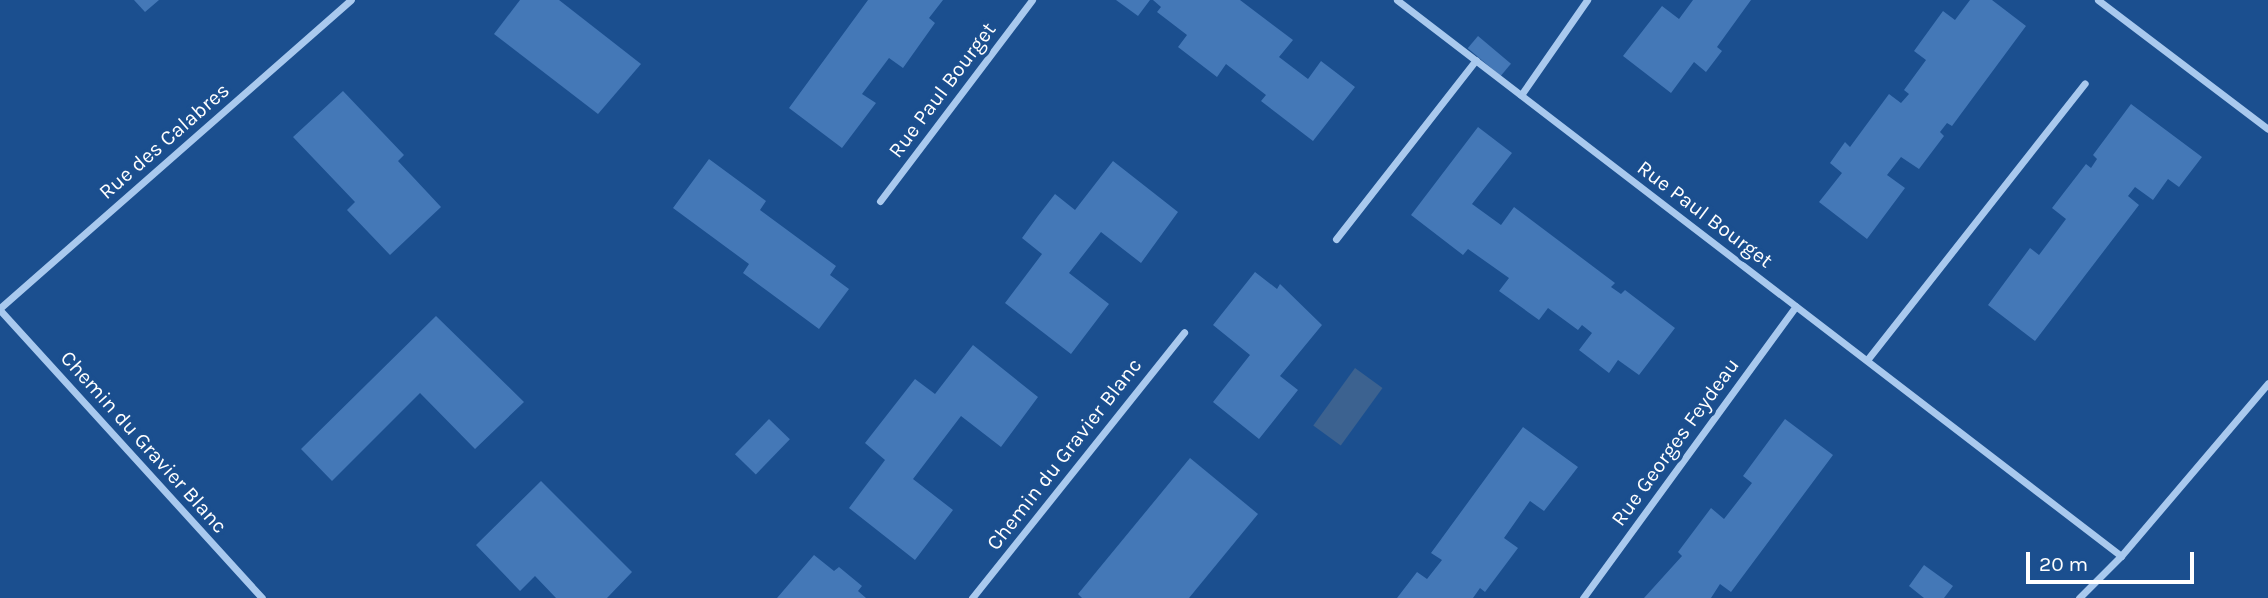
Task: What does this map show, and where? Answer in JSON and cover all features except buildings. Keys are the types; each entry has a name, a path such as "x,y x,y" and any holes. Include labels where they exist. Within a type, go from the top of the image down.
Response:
{"street":[{"name":"Rue des Calabres","path":"0,309 351,0"},
{"name":"Rue Paul Bourget","path":"880,201 1032,0"},
{"name":"Rue Paul Bourget","path":"1397,0 2122,556"},
{"path":"1521,95 1587,0"},
{"path":"2098,0 2268,129"},
{"path":"1336,239 1476,60"},
{"path":"1867,360 2085,83"},
{"name":"Rue Georges Feydeau","path":"1583,598 1796,306"},
{"name":"Chemin du Gravier Blanc","path":"0,309 262,598"},
{"name":"Chemin du Gravier Blanc","path":"972,598 1184,332"},
{"path":"2079,598 2122,556 2268,383"}],"water":[{"path":"1355,368 1383,388 1341,445 1313,425"}]}
